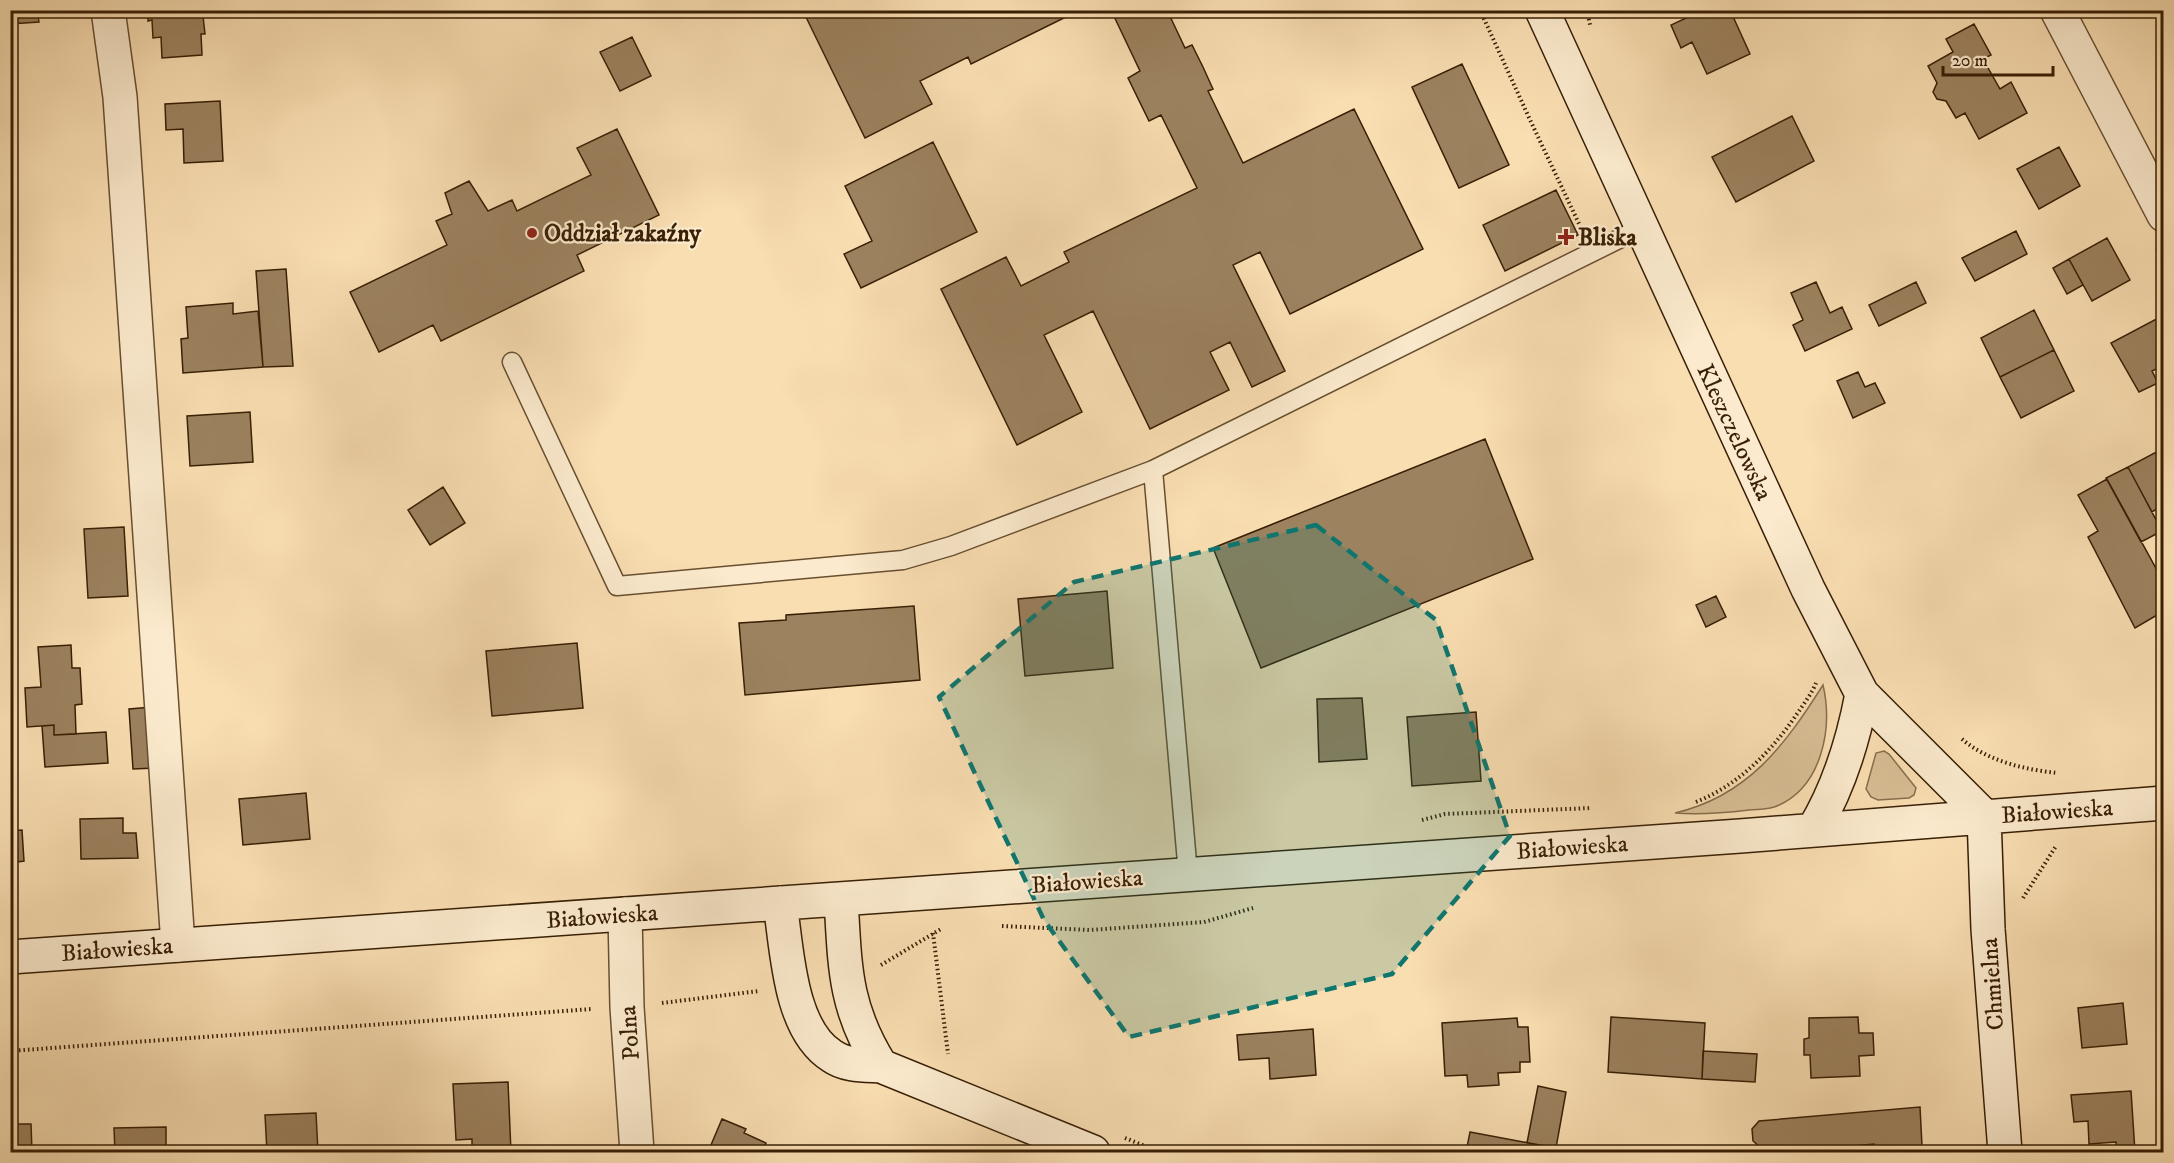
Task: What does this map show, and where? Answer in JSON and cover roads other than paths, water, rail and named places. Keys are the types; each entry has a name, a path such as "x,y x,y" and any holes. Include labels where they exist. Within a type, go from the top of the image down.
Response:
{"main road":[{"path":"108,10 121,109 178,945"},
{"name":"Kleszczelowska","path":"1542,10 1808,589 1862,694 1984,816"},
{"path":"2057,10 2163,215"},
{"path":"1814,829 1827,806 1851,748 1862,694"},
{"name":"Białowieska","path":"10,957 2163,803"},
{"name":"Chmielna","path":"1984,816 1988,929 2006,1152"},
{"path":"841,899 846,975 851,1002 867,1044 881,1066"},
{"path":"780,903 792,986 801,1018 815,1040 832,1056 854,1065 881,1066 1106,1144"},
{"name":"Polna","path":"625,914 627,1007 637,1152"}],"lane":[{"path":"512,362 617,586 903,560 951,546 1153,470 1641,228"},
{"path":"1153,470 1188,874"}],"place":[{"name":"Oddział zakaźny","path":"532,233"},
{"name":"Bliska","path":"1566,237"}]}
